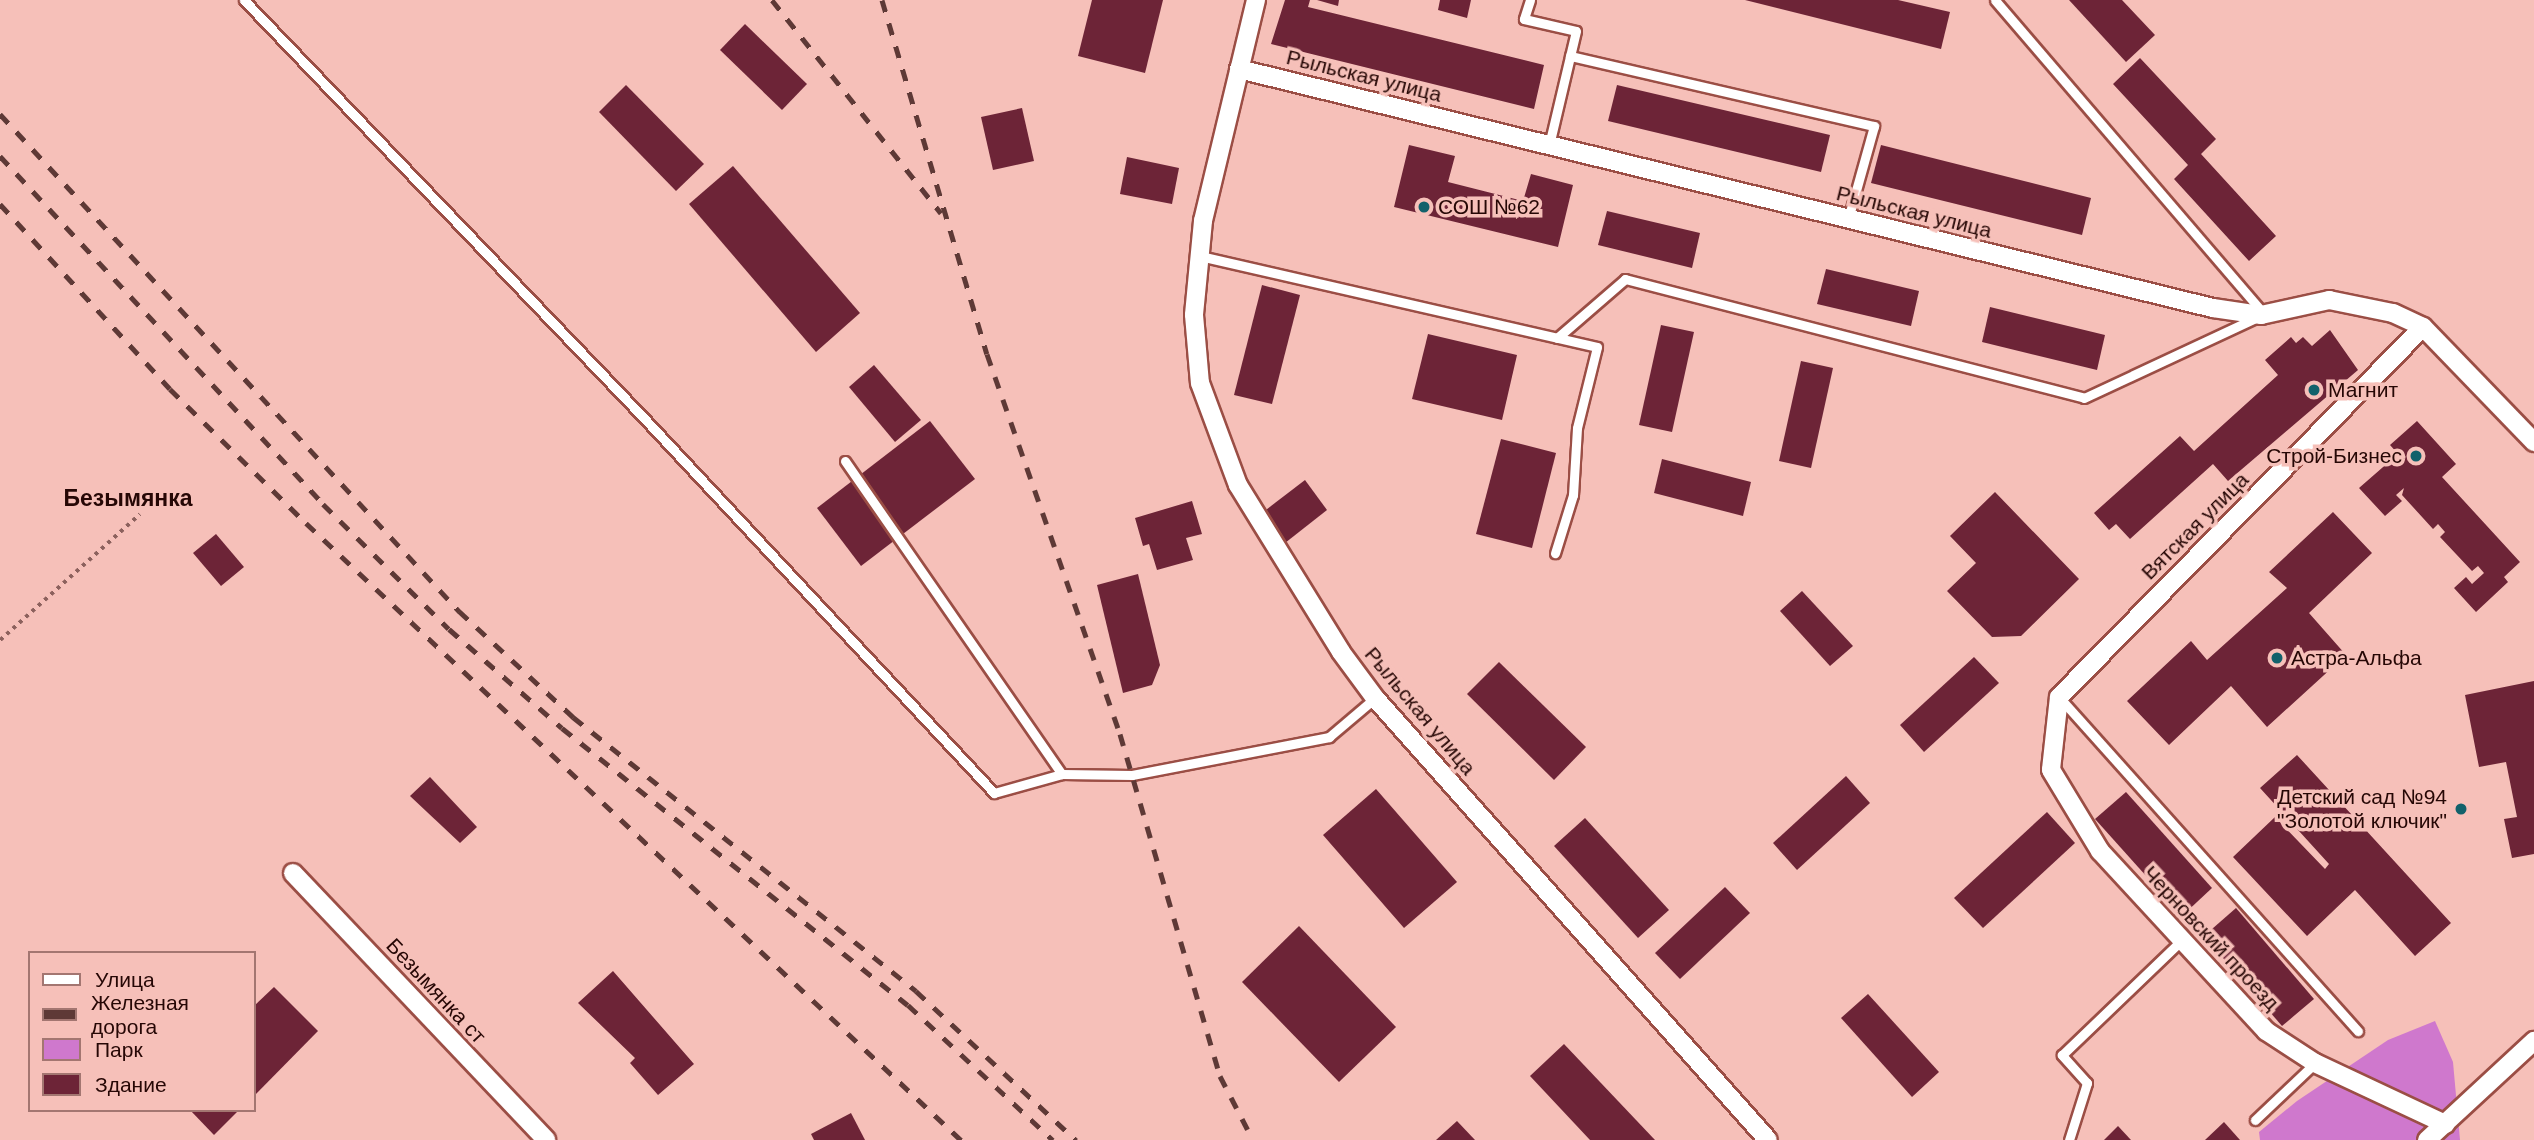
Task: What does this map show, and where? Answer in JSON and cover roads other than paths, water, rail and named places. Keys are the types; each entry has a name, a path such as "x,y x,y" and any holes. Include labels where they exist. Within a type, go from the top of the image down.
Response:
{"street":[{"name":"Рыльская улица","path":"1256,0 1203,221 1194,316 1200,383 1238,485 1341,652 1375,698 1768,1140"},
{"name":"Рыльская улица","path":"1239,69 2213,308 2264,314 2329,300 2393,313 2423,327 2534,442"},
{"name":"Вятская улица","path":"2059,697 2423,327"},
{"name":"Черновский проезд","path":"2059,697 2051,770 2100,851 2266,1031 2315,1063 2445,1124"},
{"name":"Безымянка ст","path":"293,873 546,1140"},
{"path":"2427,1140 2534,1041"}],"lane":[{"path":"244,0 642,416 994,793 1062,774 1132,775 1329,737 1375,698"},
{"path":"1528,0 1524,19 1576,31 1549,145"},
{"path":"1557,338 1625,279 2084,398 2264,314 1995,0"},
{"path":"1570,56 1874,126 1848,219"},
{"path":"1200,256 1597,347 1577,428 1573,495 1555,553"},
{"path":"845,461 1062,774"},
{"path":"2059,697 2358,1031"},
{"path":"2069,1140 2087,1083 2062,1055 2182,940"},
{"path":"2255,1120 2315,1063"}],"railway":[{"path":"772,0 941,213"},
{"path":"882,0 987,354 1120,734 1220,1076 1253,1140"},
{"path":"0,114 459,611 573,717 916,991 1076,1140"},
{"path":"0,156 323,504 449,629 562,728 908,1005 1053,1140"},
{"path":"0,204 170,389 306,523 961,1140"}],"place":[{"name":"СОШ №62","path":"1424,207"},
{"name":"Магнит","path":"2314,390"},
{"name":"Строй-Бизнес","path":"2416,456"},
{"name":"Астра-Альфа","path":"2277,658"},
{"name":"Детский сад №94 \"Золотой ключик\"","path":"2461,809"}],"district":[{"name":"Безымянка","path":"128,498"}]}
